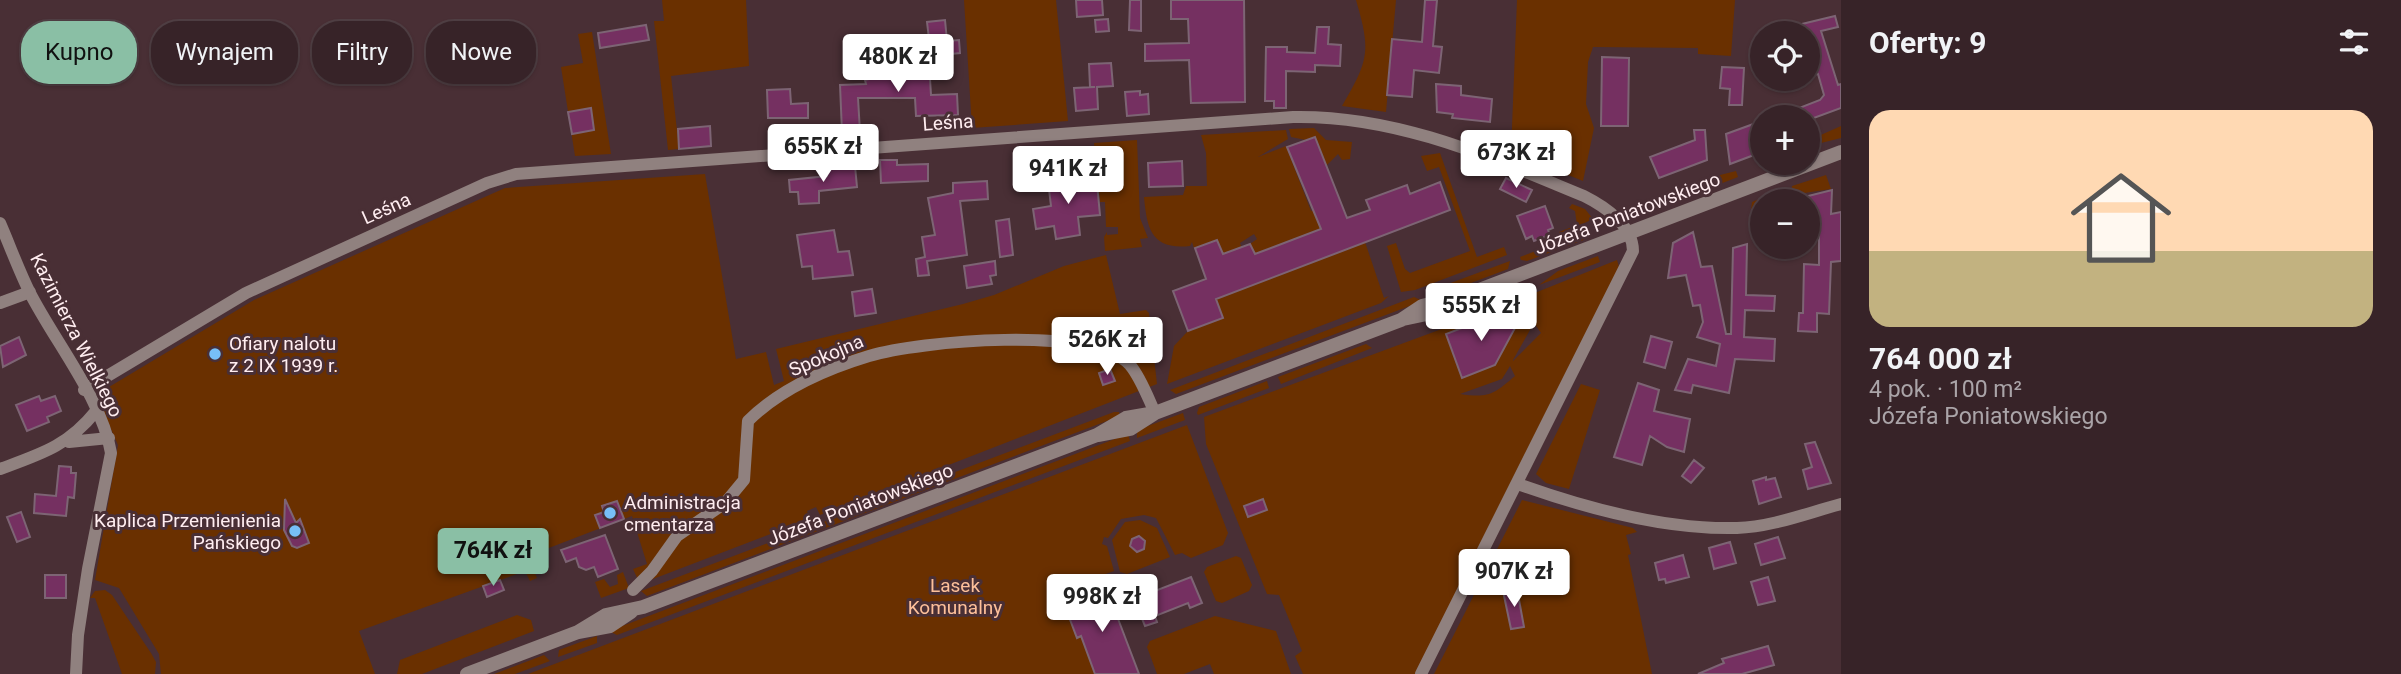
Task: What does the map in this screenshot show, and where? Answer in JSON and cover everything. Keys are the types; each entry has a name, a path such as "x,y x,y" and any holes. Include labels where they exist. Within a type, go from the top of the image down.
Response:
{"street":[{"name":"Leśna","path":"84,390 246,293 487,183 531,172 1316,117 1372,122 1458,145 1584,196 1601,205 1630,233"},
{"name":"Józefa Poniatowskiego","path":"467,674 578,632 606,615 635,610 1097,435 1130,429 1155,413 1401,320 1429,303 1466,295 1841,152"},
{"name":"Kazimierza Wielkiego","path":"0,223 30,292 96,411 108,438 109,469 98,507 78,635 76,674"},
{"path":"1421,674 1633,251 1630,233"},
{"path":"0,303 30,292"},
{"name":"Spokojna","path":"633,590 652,571 677,536 707,517 736,493 744,480 748,421 766,402 857,360 901,350 1004,339 1080,346 1106,351 1130,365 1155,413"},
{"path":"0,470 65,443 78,433 96,411"},
{"path":"65,443 108,438"},
{"path":"1518,484 1600,511 1716,527 1756,526 1841,503"}],"green space":[{"path":"662,0 746,0 749,66 671,76 679,149 668,150 654,21 664,21"},
{"path":"964,0 1056,0 1068,121 972,128"},
{"path":"1356,0 1396,0 1386,112 1342,106 1358,77 1365,55 1364,32"},
{"path":"1517,0 1735,0 1731,56 1698,54 1698,48 1593,47 1588,62 1586,104 1594,128 1583,181 1511,152"},
{"path":"592,32 611,154 575,156 561,67 583,63 578,34"},
{"path":"1841,126 1841,138 1820,143 1820,135"},
{"path":"1314,128 1326,140 1352,142 1350,159 1342,160 1338,154 1326,166 1315,137 1306,140 1291,137 1289,129"},
{"path":"1286,130 1288,139 1258,157 1286,146 1311,211 1317,209 1325,228 1255,254 1250,244 1257,239 1254,234 1240,243 1243,251 1227,265 1217,240 1194,248 1192,242 1190,246 1167,245 1154,235 1147,219 1144,197 1183,195 1186,186 1207,186 1206,153 1201,135"},
{"path":"1137,140 1140,218 1148,238 1140,239 1142,247 1105,251 1104,237 1107,232 1107,235 1118,234 1118,227 1106,227 1105,202 1100,202 1094,143"},
{"path":"1440,153 1477,257 1504,247 1507,255 1415,290 1401,292 1387,246 1396,243 1405,269 1410,273 1470,251 1439,167 1427,171 1421,156"},
{"path":"1736,171 1738,177 1707,189 1705,183 1708,178"},
{"path":"705,174 736,359 766,352 774,385 784,381 776,349 963,304 994,295 1064,266 1106,255 1120,314 1146,310 1149,313 1157,384 820,515 816,507 807,511 810,519 640,584 633,569 647,564 632,516 541,551 539,557 530,561 537,578 530,581 525,571 359,631 375,674 161,674 159,654 119,588 95,580 118,445 102,409 104,390 254,300 505,188"},
{"path":"1826,175 1831,189 1792,189 1792,186"},
{"path":"1691,187 1694,194 1657,206 1648,203"},
{"path":"1572,204 1585,209 1593,219 1559,235 1559,232 1577,225 1575,211 1569,208"},
{"path":"1577,235 1589,238 1527,261 1521,260 1520,257"},
{"path":"1365,242 1384,298 1389,296 1381,303 1167,384 1174,346 1187,332 1223,318 1210,285 1236,291"},
{"path":"1598,256 1600,262 1539,285 1558,271"},
{"path":"1617,260 1619,267 1415,674 1303,674 1295,656 1302,651 1279,595 1267,594 1206,444 1204,417 1485,313","holes":["1534,323 1541,333 1513,361 1513,360","1510,366 1515,376 1490,394 1460,394 1502,379"]},
{"path":"1510,261 1508,269 1434,297 1437,288"},
{"path":"1492,296 1502,300 1449,319 1440,315"},
{"path":"1414,297 1423,301 1176,394 1170,390"},
{"path":"1366,344 1372,348 1281,384 1278,377"},
{"path":"1267,381 1269,388 1198,415 1197,413 1199,407"},
{"path":"1581,384 1600,390 1569,489 1546,483 1536,474"},
{"path":"1119,412 1120,416 647,596 641,591"},
{"path":"1183,413 1185,420 1137,438 1137,430"},
{"name":"Lasek Komunalny","path":"1187,425 1228,533 1223,545 1191,558 1182,553 1175,555 1156,518 1144,515 1121,519 1108,538 1104,537 1102,544 1107,546 1114,571 1052,593 1061,620 1069,617 1077,638 1081,636 1095,674 528,674"},
{"path":"1128,434 1130,441 617,635 609,631"},
{"path":"1522,500 1633,528 1637,532 1626,535 1631,554 1628,555 1652,674 1434,674"},
{"path":"1140,520 1157,528 1170,557 1127,574 1120,572 1112,540 1125,522"},
{"path":"1236,556 1241,558 1252,585 1249,591 1222,603 1216,601 1204,572 1207,567"},
{"path":"623,572 629,588 601,598 595,582 604,579 610,587 618,584 617,575"},
{"path":"105,590 112,595 151,653 156,662 155,674 122,674 95,598 90,598 95,591"},
{"path":"517,615 531,620 534,631 422,674 397,674 400,660"},
{"path":"1215,616 1276,631 1291,674 1214,674 1210,664 1184,674 1157,674 1147,647 1150,641"},
{"path":"597,636 597,643 558,657 559,650"},
{"path":"544,655 550,661 515,674 494,674"}],"building":[{"path":"1076,0 1102,0 1103,15 1077,17"},
{"path":"1130,0 1141,0 1141,31 1129,30"},
{"path":"1171,0 1244,0 1245,102 1191,103 1189,60 1145,61 1145,44 1189,43 1188,19 1171,19"},
{"path":"1425,0 1437,0 1433,46 1442,47 1439,73 1414,70 1412,97 1387,95 1392,39 1422,42"},
{"path":"1835,16 1838,27 1821,31 1838,85 1841,84 1841,108 1820,116 1820,105 1807,105 1820,100 1824,95 1820,81 1820,21 1814,21"},
{"path":"1108,19 1109,31 1096,32 1095,20"},
{"path":"945,20 947,41 959,40 960,53 931,56 927,22"},
{"path":"646,25 649,40 600,48 598,33"},
{"path":"1317,27 1329,27 1328,44 1341,45 1340,66 1315,65 1315,72 1286,71 1286,108 1274,108 1274,101 1265,101 1266,47 1287,47 1287,52 1315,53"},
{"path":"928,46 931,95 957,94 958,115 916,116 915,98 858,98 860,132 842,132 840,85 866,84 865,80 873,78 916,75 914,47"},
{"path":"1602,57 1629,58 1628,126 1601,126"},
{"path":"1111,63 1113,86 1097,87 1098,109 1076,111 1074,88 1095,87 1090,87 1089,64"},
{"path":"1722,67 1744,68 1742,105 1729,105 1730,89 1720,88"},
{"path":"1436,84 1461,86 1461,95 1492,99 1490,122 1452,118 1453,114 1437,112"},
{"path":"790,89 791,104 808,103 808,118 768,118 767,90"},
{"path":"1140,91 1140,95 1148,94 1149,114 1127,116 1125,92"},
{"path":"591,108 594,130 572,134 568,112"},
{"path":"1750,125 1750,156 1730,164 1726,134"},
{"path":"710,126 711,146 679,149 678,129"},
{"path":"1694,130 1705,130 1707,160 1659,178 1650,157 1695,140"},
{"path":"1315,137 1347,218 1370,210 1366,200 1407,185 1410,194 1440,182 1450,210 1216,299 1223,318 1188,331 1173,291 1206,279 1195,248 1217,240 1223,254 1250,244 1255,254 1321,229 1287,147"},
{"path":"880,160 897,160 897,165 928,164 928,181 881,183"},
{"path":"1182,161 1183,186 1149,187 1148,163"},
{"path":"855,166 857,187 819,191 819,203 799,204 798,192 790,192 789,180 827,176 827,169"},
{"path":"1087,177 1088,185 1097,184 1100,215 1078,217 1080,235 1056,239 1054,226 1036,229 1033,209 1051,206 1048,181"},
{"path":"1506,178 1532,190 1526,202 1500,189"},
{"path":"987,181 988,199 960,201 967,255 927,261 929,275 918,276 916,259 925,257 922,237 935,235 928,198 953,193 953,183"},
{"path":"1832,190 1831,214 1841,212 1841,261 1831,262 1829,314 1817,313 1817,332 1798,331 1799,313 1803,313 1804,264 1819,265 1820,259 1820,193"},
{"path":"1545,206 1553,228 1548,230 1550,235 1534,241 1532,236 1526,239 1517,216"},
{"path":"1009,219 1013,255 1000,257 996,221"},
{"path":"834,230 838,252 849,251 853,275 813,279 812,266 802,267 797,235"},
{"path":"1693,232 1701,267 1712,266 1726,334 1731,334 1733,248 1747,244 1746,295 1775,296 1774,311 1745,310 1744,337 1775,339 1774,361 1735,359 1729,393 1693,385 1691,393 1675,390 1688,359 1716,366 1720,344 1697,337 1703,322 1700,305 1693,306 1686,275 1668,278 1673,243"},
{"path":"995,261 996,275 990,276 992,284 967,288 964,266"},
{"path":"872,289 876,313 855,316 852,292"},
{"path":"1509,310 1515,328 1495,365 1462,378 1446,334"},
{"path":"1651,336 1672,342 1665,368 1644,362"},
{"path":"19,337 26,355 3,367 0,346"},
{"path":"1110,369 1115,381 1103,385 1099,373"},
{"path":"1638,383 1659,390 1654,411 1690,419 1684,452 1667,447 1650,436 1642,465 1614,457"},
{"path":"39,396 41,401 55,396 61,411 47,417 49,422 27,431 16,405"},
{"path":"1815,442 1831,483 1808,489 1803,470 1812,467 1805,444"},
{"path":"1694,460 1704,468 1691,483 1682,476"},
{"path":"59,466 71,467 71,473 76,473 74,498 68,497 66,516 34,513 35,494 56,496"},
{"path":"1766,477 1766,480 1775,478 1781,497 1759,504 1753,481"},
{"name":"Kaplica Przemienienia Pańskiego","path":"285,499 296,523 300,519 309,543 297,548 292,546 284,530"},
{"path":"1263,499 1267,510 1248,517 1244,506"},
{"name":"Administracja cmentarza","path":"617,501 624,519 600,528 595,515 604,512 602,506"},
{"path":"21,512 30,537 17,542 7,517"},
{"path":"605,535 618,569 598,577 594,567 586,570 579,567 576,558 566,562 561,550"},
{"path":"1139,536 1145,541 1144,549 1137,552 1130,546 1132,539"},
{"path":"1778,537 1785,558 1761,565 1755,544"},
{"path":"1730,542 1736,563 1714,569 1709,548"},
{"path":"1683,555 1689,577 1666,583 1665,579 1659,580 1655,563"},
{"path":"45,575 66,575 66,598 45,598"},
{"path":"1191,577 1202,603 1190,608 1188,603 1155,616 1157,622 1145,626 1134,599"},
{"path":"1768,577 1775,601 1758,605 1751,582"},
{"path":"500,580 504,590 487,597 483,586"},
{"path":"1106,588 1139,674 1095,674 1081,636 1077,638 1067,603"},
{"path":"1517,589 1524,627 1511,629 1503,591"},
{"path":"1768,646 1774,665 1742,674 1698,674 1724,663 1722,659"}],"place":[{"name":"Ofiary nalotu z 2 IX 1939 r.","path":"215,354"},
{"name":"Administracja cmentarza","path":"610,513"},
{"name":"Kaplica Przemienienia Pańskiego","path":"295,531"}]}
